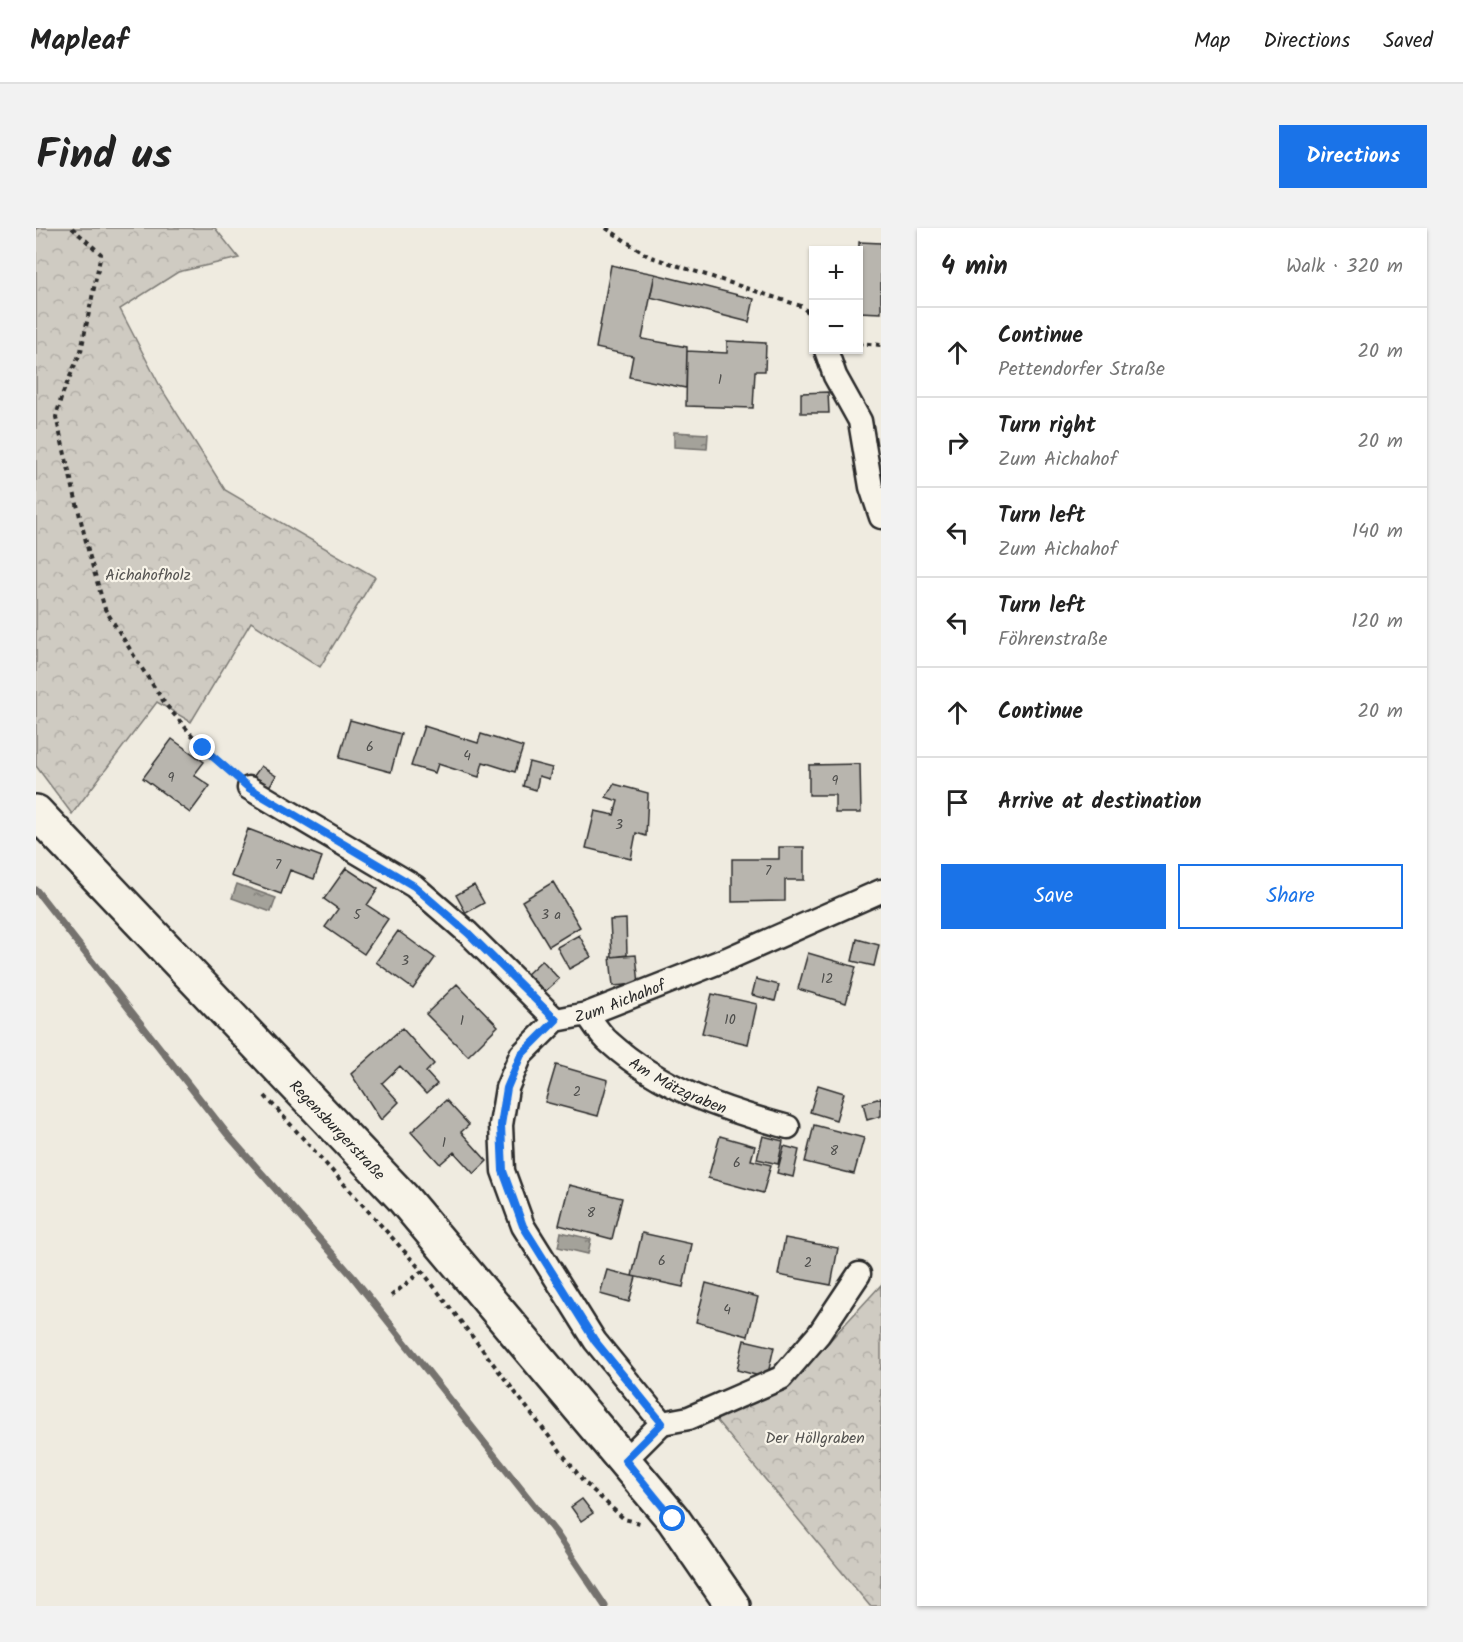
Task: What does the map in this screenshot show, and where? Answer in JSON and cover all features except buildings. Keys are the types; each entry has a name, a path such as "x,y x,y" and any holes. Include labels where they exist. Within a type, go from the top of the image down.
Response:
{"street":[{"path":"827,354 835,376 860,422 871,487 881,517"},
{"path":"249,788 414,886 468,933 556,1020"},
{"name":"Regensburgerstraße","path":"36,812 402,1197 673,1519 732,1606"},
{"name":"Zum Aichahof","path":"662,1423 595,1341 529,1236 503,1171 501,1125 507,1088 521,1055 556,1020 587,1014 765,944 881,891"},
{"name":"Am Mätzgraben","path":"587,1014 608,1042 664,1082 731,1112 788,1127"},
{"path":"625,1460 662,1423 689,1418 781,1378 819,1334 860,1274"}],"path":[{"path":"72,228 101,254 81,351 62,395 56,417 89,554 105,609 166,705 203,748 249,788"},
{"path":"606,228 648,256 801,306 809,313"},
{"path":"863,344 881,345"},
{"path":"257,1087 422,1271 584,1482 624,1519 646,1524"},
{"path":"391,1296 422,1271"}],"green space":[{"name":"Aichahofholz","path":"36,228 215,228 239,258 178,272 120,309 161,388 225,490 375,577 320,667 251,622 191,722 157,702 72,814 36,766"},
{"name":"Der Höllgraben","path":"881,1285 881,1606 870,1606 712,1415 804,1369"}],"water":[{"path":"674,432 708,434 707,449 674,447"},
{"path":"237,884 276,898 271,912 232,898"},
{"path":"561,1232 591,1239 588,1254 558,1247"}],"waterway":[{"path":"36,890 228,1135 353,1277 556,1533 605,1606"}],"route":[{"path":"203,748 249,788 414,886 468,933 556,1020 521,1055 507,1088 501,1125 503,1171 523,1226 595,1341 662,1423 625,1460 673,1519"}]}
